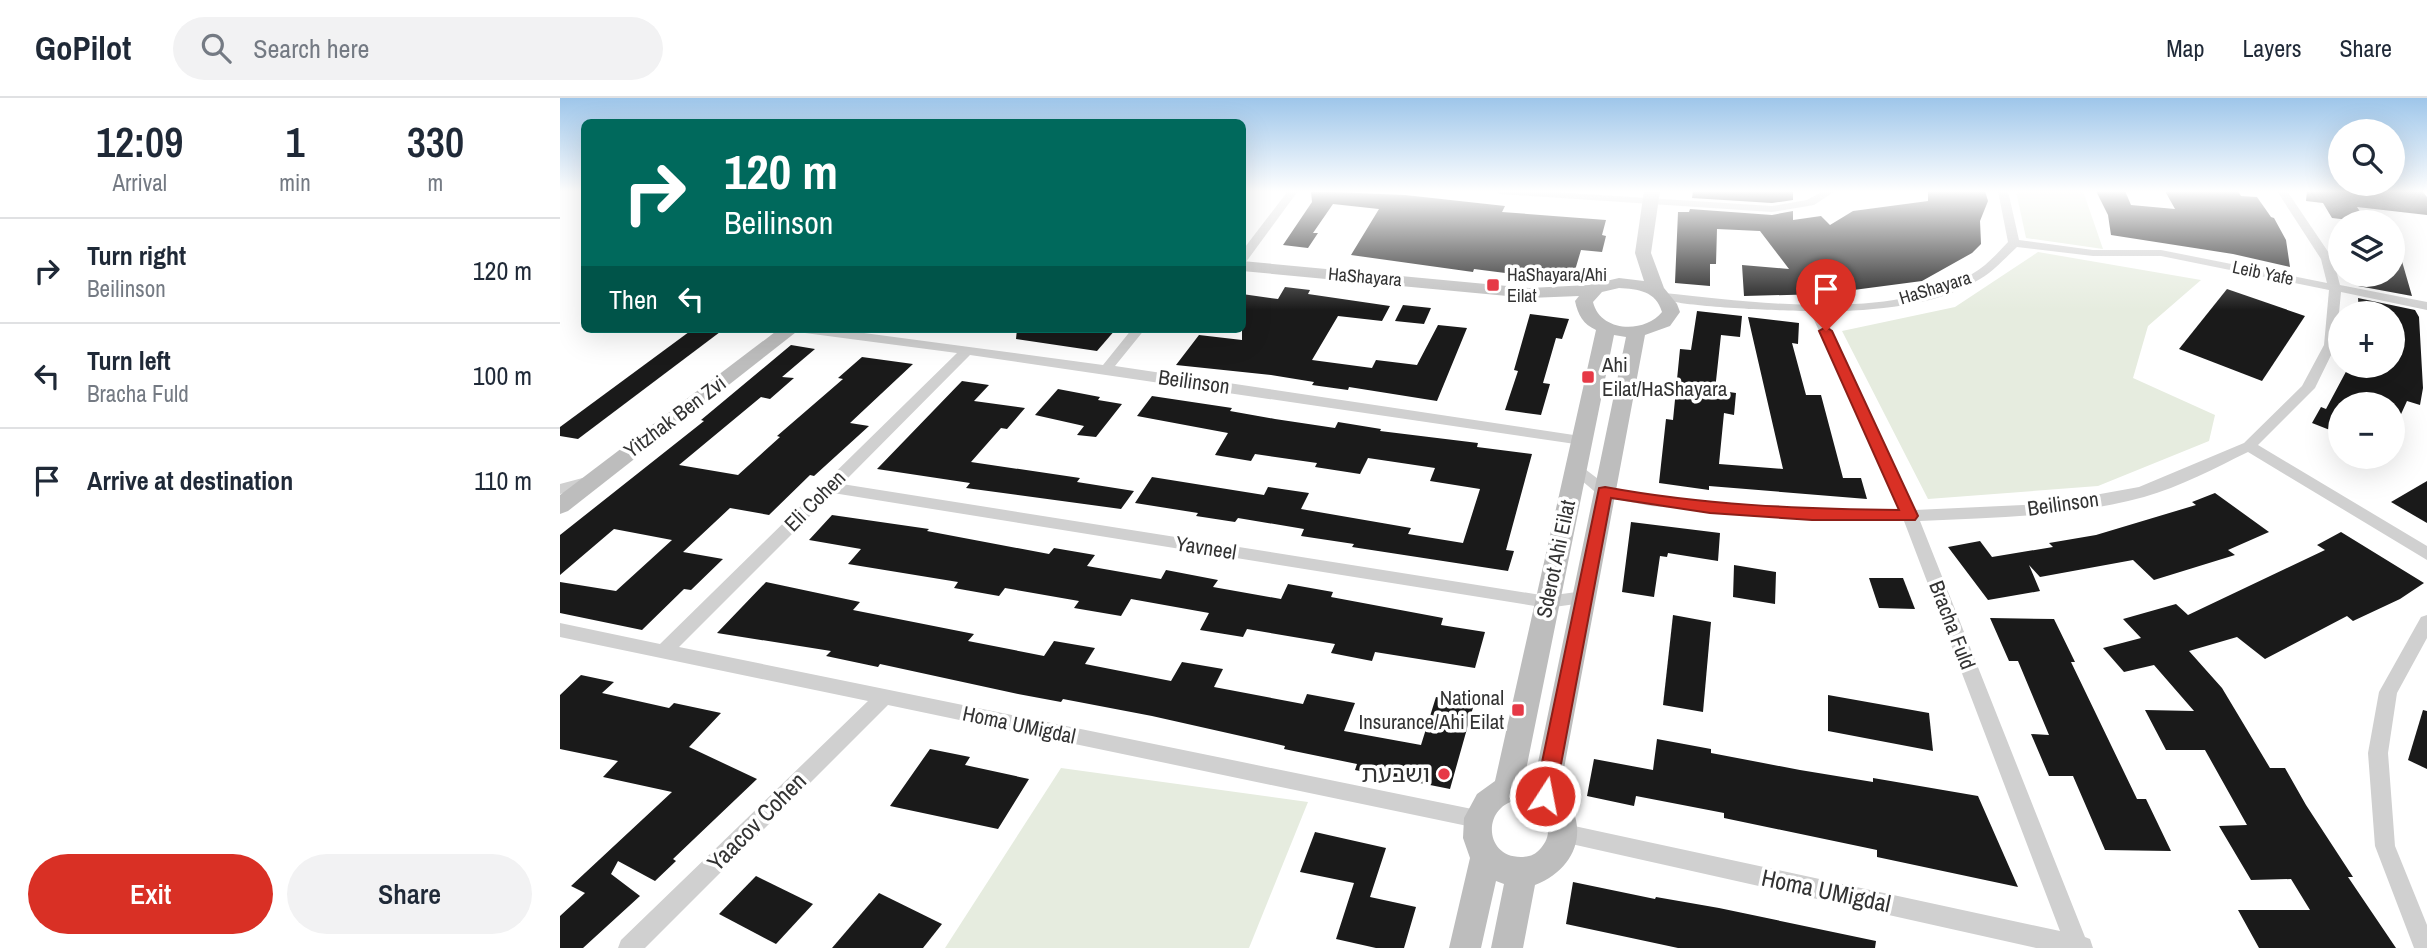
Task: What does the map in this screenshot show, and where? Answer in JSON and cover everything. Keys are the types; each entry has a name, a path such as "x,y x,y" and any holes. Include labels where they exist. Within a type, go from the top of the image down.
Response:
{"main road":[{"path":"1619,283 1643,253 1646,231"},
{"path":"1593,290 1584,301 1583,308 1587,316 1606,328 1636,332 1649,330 1668,319 1671,312 1660,294 1643,253"},
{"name":"HaShayara","path":"1246,266 1529,293 1593,290 1619,283"},
{"path":"1619,283 1632,283 1660,294"},
{"name":"HaShayara","path":"1529,293 1583,308"},
{"name":"Sderot Ahi Eilat","path":"1507,790 1606,328"},
{"name":"Sderot Ahi Eilat","path":"1545,796 1636,332"},
{"name":"Yitzhak Ben Zvi","path":"560,494 767,333"},
{"name":"Yitzhak Ben Zvi","path":"560,494 593,480 786,333"},
{"path":"1526,789 1545,796 1561,812 1565,834 1556,856 1535,870 1521,871 1508,870 1486,856 1476,832 1477,819 1483,806 1493,796 1507,790 1526,789"},
{"path":"1465,948 1486,856"},
{"path":"1507,948 1521,871"}],"street":[{"path":"1246,255 1264,231"},
{"path":"2011,231 2014,243"},
{"name":"Beilinson","path":"1576,470 1605,492 1651,501 1812,515 1910,516 2045,509 2142,492 2249,446 2308,388 2330,345 2335,288 2327,260 2308,231"},
{"name":"Leib Yafe","path":"2014,243 2093,253 2161,253 2427,306"},
{"name":"HaShayara","path":"1660,294 1815,308 1914,299 1969,281 1994,265 2014,243"},
{"name":"Bracha Fuld","path":"1815,308 1910,516 2081,947"},
{"name":"Beilinson","path":"834,333 1106,369 1582,440"},
{"path":"1106,369 1136,333"},
{"name":"Eli Cohen","path":"664,651 967,351"},
{"path":"2249,446 2427,554"},
{"name":"Yavneel","path":"829,487 1547,602 1584,597"},
{"path":"2425,948 2385,846 2378,754 2388,692 2427,622"},
{"name":"Homa UMigdal","path":"560,630 1477,819"},
{"name":"Yaacov Cohen","path":"629,948 884,697"},
{"name":"Homa UMigdal","path":"1565,834 2081,947"}],"shaded area":[{"path":"2024,231 2097,231 2103,249 2026,238"},
{"path":"2038,252 2201,280 2148,326 2133,378 2215,415 2209,441 2098,486 1928,499 1842,331 1955,307"},
{"path":"1061,768 1308,802 1249,948 945,948"}],"building":[{"path":"1293,231 1318,233 1308,248 1283,245"},
{"path":"1366,231 1603,231 1602,235 1606,236 1602,252 1581,250 1573,277 1523,271 1521,275 1474,269 1473,272 1351,255"},
{"path":"1677,231 1717,231 1716,264 1710,264 1710,286 1675,283"},
{"path":"1753,231 1980,231 1981,244 1972,253 1922,281 1823,294 1744,296 1742,265 1789,269 1760,231"},
{"path":"2110,231 2281,231 2286,240 2290,267 2233,254 2111,235"},
{"path":"2405,272 2412,296 2363,287 2405,287"},
{"path":"1285,287 1310,290 1308,294 1390,306 1382,321 1338,316 1312,360 1372,368 1376,360 1417,365 1438,325 1467,328 1437,401 1349,387 1348,390 1312,385 1314,382 1271,375 1176,365 1199,335 1242,340 1242,333 1246,333 1246,295 1278,299"},
{"path":"2227,289 2305,316 2262,381 2179,349"},
{"path":"1403,305 1431,308 1424,324 1395,321"},
{"path":"2405,308 2415,310 2419,317 2423,388 2420,405 2407,401 2405,405 2405,392 2335,392 2343,378 2405,378"},
{"path":"1697,311 1742,316 1740,337 1721,335 1715,390 1736,393 1734,415 1724,413 1719,464 1783,469 1748,317 1799,323 1798,344 1792,343 1806,395 1821,395 1843,478 1861,478 1867,499 1709,486 1709,490 1659,483 1666,419 1673,420 1680,349 1691,350"},
{"path":"1530,314 1569,319 1562,339 1556,338 1543,383 1550,384 1541,415 1505,410 1518,371 1514,370"},
{"path":"688,333 719,333 578,439 560,436 560,427"},
{"path":"1017,333 1113,333 1097,351 1016,339"},
{"path":"791,345 815,349 782,377 794,378 770,399 761,397 679,465 738,475 780,437 777,436 843,379 838,378 862,357 913,364 850,423 869,426 814,476 810,475 769,515 730,508 683,552 723,559 691,590 684,589 642,630 560,613 560,582 616,591 672,540 614,529 560,575 560,535 704,421 701,420"},
{"path":"962,381 989,385 974,401 1025,408 1007,429 1001,428 971,462 1080,478 1077,482 1134,491 1121,509 966,488 970,483 877,469"},
{"path":"1058,389 1122,404 1096,437 1077,435 1084,426 1035,415"},
{"path":"1152,396 1232,408 1230,411 1275,419 1335,428 1338,422 1532,454 1506,550 1514,551 1508,571 1352,547 1354,544 1301,536 1304,529 1238,518 1235,522 1196,516 1198,513 1135,503 1152,477 1264,495 1268,487 1309,493 1301,509 1411,528 1408,534 1463,543 1480,489 1430,481 1435,468 1368,458 1360,474 1315,467 1317,463 1255,454 1251,461 1215,455 1228,433 1137,416"},
{"path":"2328,405 2328,429 2312,423 2321,407 2326,409"},
{"path":"2427,481 2427,523 2391,502"},
{"path":"2215,493 2269,532 2228,550 2235,555 2154,580 2133,560 2040,577 2029,565 2040,591 1988,600 1948,547 1980,541 1992,557 2053,547 2049,543 2096,535 2196,505 2192,502"},
{"path":"832,515 929,529 927,531 1049,554 1054,548 1095,555 1087,566 1161,579 1166,570 1218,580 1213,587 1281,599 1288,584 1333,592 1331,597 1443,618 1441,625 1485,632 1475,668 1375,652 1372,661 1331,653 1335,644 1247,629 1243,637 1200,630 1209,613 1131,599 1121,616 1074,608 1079,601 1005,588 999,596 954,588 958,582 848,564 861,549 809,540"},
{"path":"1631,522 1720,533 1718,561 1668,553 1667,557 1660,556 1654,597 1622,592"},
{"path":"2341,532 2424,583 2400,599 2353,621 2347,616 2265,659 2237,637 2189,651 2222,688 2270,768 2285,768 2353,877 2348,877 2396,948 2259,948 2238,910 2310,910 2291,879 2251,880 2219,826 2247,825 2205,750 2166,750 2145,710 2194,711 2154,665 2124,672 2103,648 2141,638 2123,619 2176,604 2188,615 2325,550 2317,545"},
{"path":"1734,565 1776,572 1775,604 1733,597"},
{"path":"1869,578 1903,578 1915,609 1879,608"},
{"path":"766,582 860,602 853,610 974,634 968,641 1044,656 1054,641 1095,648 1085,664 1171,681 1182,662 1223,669 1214,687 1303,704 1307,694 1355,703 1344,731 1421,745 1436,697 1474,704 1450,789 1355,770 1357,764 1152,716 1063,699 1061,702 880,664 878,667 826,656 831,651 717,633"},
{"path":"1673,615 1711,622 1703,712 1663,705"},
{"path":"1990,618 2054,619 2075,662 2071,662 2137,799 2146,799 2171,851 2105,850 2073,776 2049,776 2031,734 2049,735 2018,661 2009,661"},
{"path":"581,675 614,682 602,693 669,708 674,703 721,713 689,747 757,779 673,859 676,861 655,881 618,861 611,874 640,896 583,948 560,948 560,916 585,893 571,886 672,792 603,777 618,761 560,749 560,695"},
{"path":"1828,695 1929,713 1933,751 1828,731"},
{"path":"2423,710 2427,711 2427,769 2408,760"},
{"path":"1657,739 1711,749 1711,753 1800,770 1873,782 1873,778 1978,796 2018,887 1877,857 1877,850 1724,818 1724,813 1636,796 1634,806 1587,796 1594,759 1653,770"},
{"path":"930,749 970,757 965,765 1029,779 998,829 890,806"},
{"path":"1315,832 1386,848 1370,897 1416,907 1404,948 1376,948 1336,939 1354,883 1300,872"},
{"path":"756,876 813,904 776,944 719,914"},
{"path":"1573,882 1655,899 1656,897 1719,908 1876,941 1875,948 1678,948 1566,924"},
{"path":"879,893 942,924 923,948 832,948"}],"place":[{"name":"HaShayara/Ahi Eilat","path":"1493,285"},
{"name":"Ahi Eilat/HaShayara","path":"1588,377"},
{"name":"National Insurance/Ahi Eilat","path":"1518,710"},
{"name":"ושבעת","path":"1444,774"}],"route":[{"path":"1545,796 1605,492 1651,501 1710,507 1812,515 1910,516 1826,331"}]}
